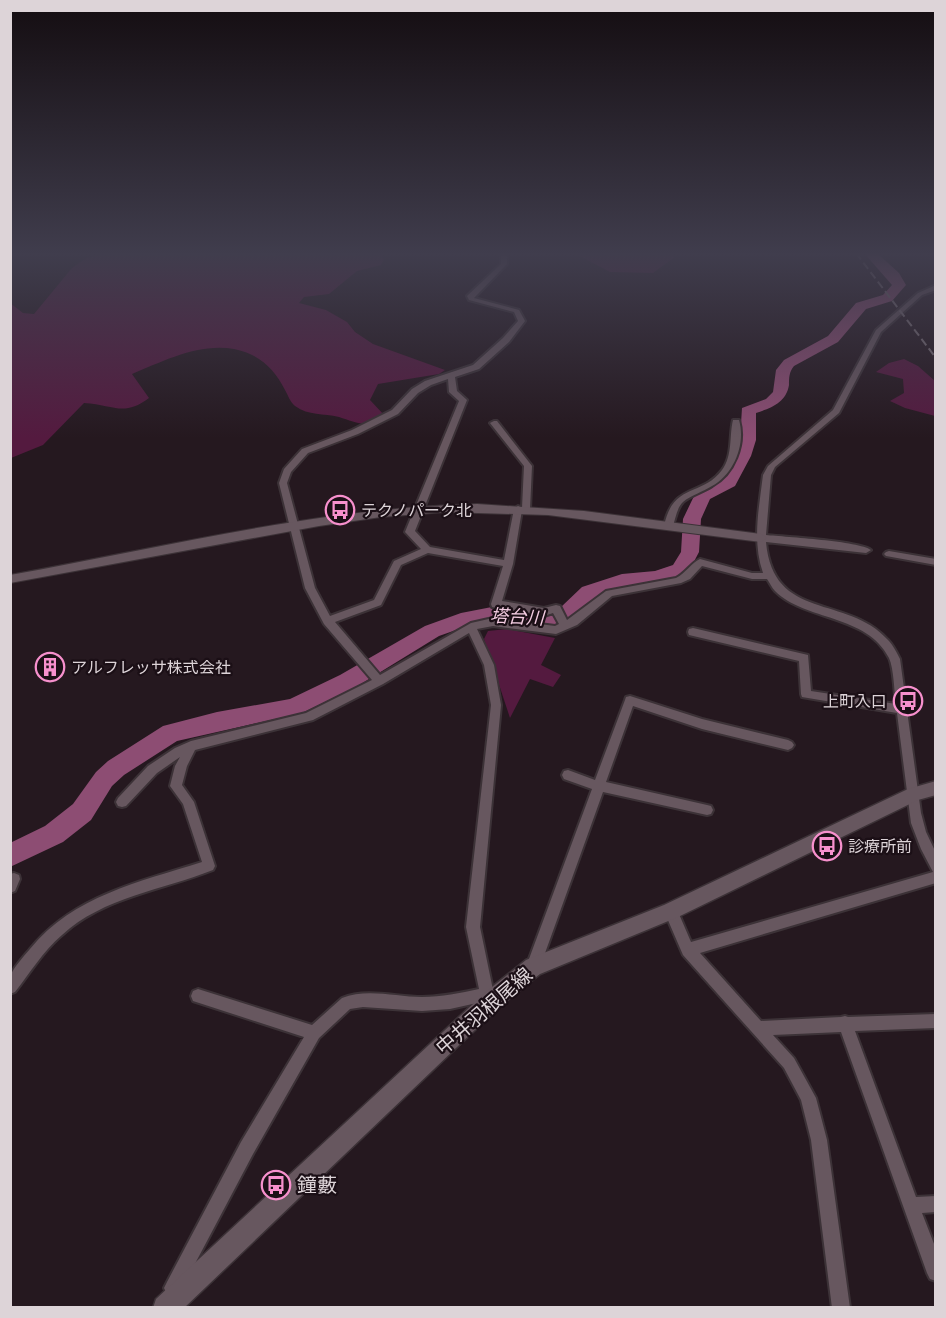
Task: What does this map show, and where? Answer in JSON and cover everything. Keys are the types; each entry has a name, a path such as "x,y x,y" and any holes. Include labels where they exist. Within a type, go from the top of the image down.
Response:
{"main road":[{"name":"中井羽根尾線","path":"164,1308 490,996 533,967 671,911 914,794 936,788"}],"street":[{"path":"379,681 328,621 310,588 283,483 287,471 305,451 355,432 395,412 415,391 428,383 476,367 506,340 522,321 519,315"},
{"path":"897,315 878,331 836,411 772,466 767,475 761,538 769,576 790,596 860,624 883,641 895,659 914,794 913,810 936,867"},
{"path":"427,550 410,531 463,400 453,392 452,376"},
{"path":"673,526 670,514 676,502 721,476 737,441 736,422"},
{"path":"494,423 528,466 522,509 496,604 544,612 556,609 565,626"},
{"path":"10,579 294,526 386,512 419,510 522,509 818,545 838,544 866,550"},
{"path":"328,621 378,602 396,563 427,550 508,564"},
{"path":"889,554 936,562"},
{"path":"122,802 163,758 191,746 309,717 379,681 471,627 493,622 544,630 565,626 586,613 609,593 678,581 687,577 700,562 752,576 769,576"},
{"path":"164,1308 247,1148 314,1033 346,1003 363,1000 422,1004 490,996 473,927 496,705 489,665 471,627"},
{"path":"693,632 804,658 806,694 901,709"},
{"path":"533,967 630,700 702,724 788,745"},
{"path":"10,987 37,952 64,924 106,900 209,866 188,802 176,786 181,766 191,746"},
{"path":"568,775 599,786 707,810"},
{"path":"688,950 936,877"},
{"path":"671,911 688,950 789,1064 808,1098 819,1140 841,1308"},
{"path":"198,996 314,1033"},
{"path":"756,1028 936,1021"},
{"path":"845,1023 936,1273"},
{"path":"913,1205 936,1204"}],"shaded area":[{"path":"10,315 334,315 347,322 355,332 373,344 445,370 439,374 378,384 370,400 385,416 374,423 362,424 339,417 311,413 295,406 271,369 251,354 221,348 194,351 132,374 149,398 140,404 118,408 84,403 43,445 11,458"},
{"path":"904,359 918,366 935,381 935,416 905,408 890,401 904,393 903,379 876,372 889,363"},
{"path":"507,629 555,638 541,665 561,675 553,687 530,679 510,718 484,639 488,631"}],"waterway":[{"name":"塔台川","path":"10,856 54,834 82,812 104,779 116,768 131,756 171,733 217,721 294,707 348,681 432,631 468,618 497,613 549,620 568,612 589,592 622,581 656,578 680,570 690,552 692,519 703,496 729,482 743,456 748,440 748,411 771,402 780,393 783,370 789,363 833,339 855,315"}],"railway":[{"path":"903,315 936,358"}],"place":[{"name":"テクノパーク北","path":"340,510"},
{"name":"アルフレッサ株式会社","path":"50,667"},
{"name":"上町入口","path":"908,701"},
{"name":"診療所前","path":"827,846"},
{"name":"鐘藪","path":"276,1185"}]}
